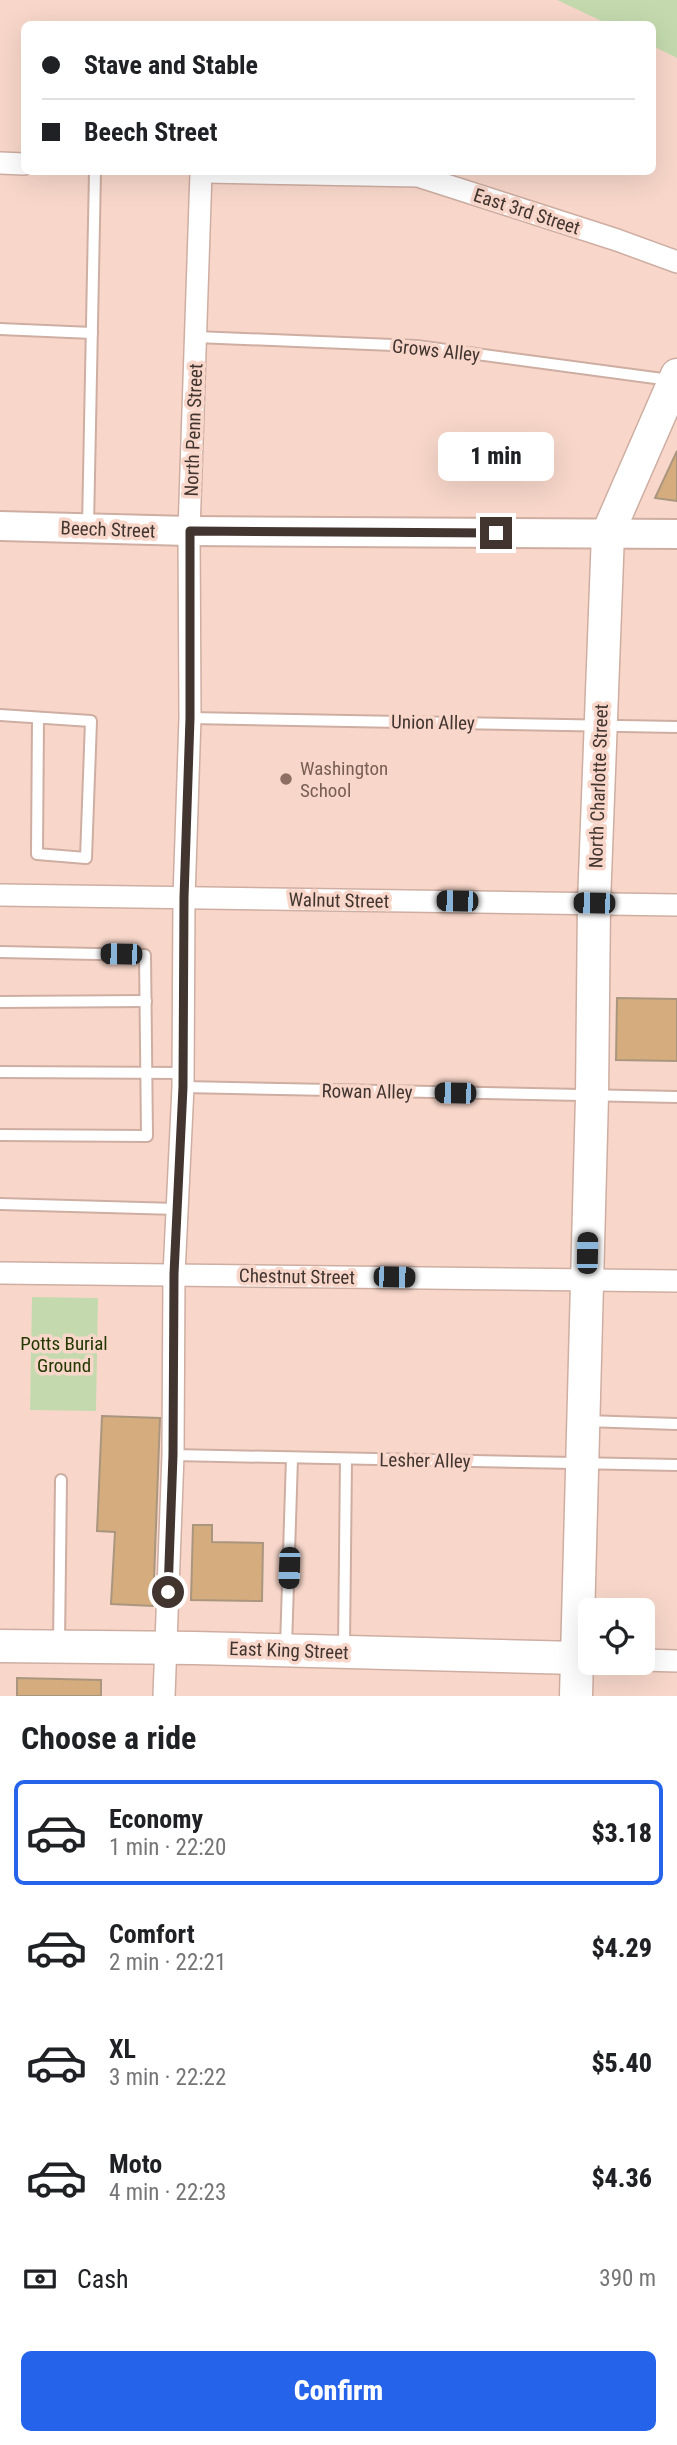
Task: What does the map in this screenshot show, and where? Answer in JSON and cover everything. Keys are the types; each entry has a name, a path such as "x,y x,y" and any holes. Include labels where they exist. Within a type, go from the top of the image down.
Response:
{"main road":[{"name":"North Charlotte Street","path":"582,1598 581,1463 592,1096 594,903 608,533 676,378"},
{"name":"East King Street","path":"0,1646 166,1647 578,1658"},
{"path":"576,1696 580,1675"}],"street":[{"path":"0,163 21,164"},
{"name":"North Penn Street","path":"164,1696 173,1455 174,1274 183,1080 184,898 190,718 190,531 201,175"},
{"name":"East 3rd Street","path":"422,175 677,262"},
{"name":"Beech Street","path":"0,526 190,531 677,534"},
{"name":"Walnut Street","path":"0,895 677,905"},
{"name":"Chestnut Street","path":"0,1273 677,1281"},
{"path":"655,1660 677,1661"}],"lane":[{"path":"88,528 95,175"},
{"path":"0,329 92,333"},
{"name":"Grows Alley","path":"196,337 417,346 676,378"},
{"path":"0,715 91,721 86,858 37,854 38,718"},
{"name":"Union Alley","path":"190,718 677,727"},
{"path":"0,952 145,955 147,1136 0,1135"},
{"path":"0,1002 146,1001"},
{"name":"Rowan Alley","path":"0,1072 146,1072 183,1080 677,1097"},
{"path":"0,1204 177,1209"},
{"path":"582,1421 677,1424"},
{"name":"Lesher Alley","path":"173,1455 677,1465"},
{"path":"286,1650 292,1458"},
{"path":"344,1652 346,1459"},
{"path":"59,1646 61,1480"}],"green space":[{"path":"557,0 677,0 677,58 656,48 656,21 602,21"},
{"name":"Potts Burial Ground","path":"32,1297 98,1298 96,1411 30,1410"}],"building":[{"path":"677,451 677,501 655,498"},
{"path":"617,998 677,999 677,1061 616,1060"},
{"path":"102,1416 160,1418 153,1606 111,1604 115,1532 97,1531"},
{"path":"193,1525 212,1525 212,1542 263,1543 262,1601 191,1600"},
{"path":"17,1678 101,1680 101,1696 17,1696"}],"place":[{"name":"Washington School","path":"286,779"}],"route":[{"path":"168,1592 173,1455 174,1274 183,1087 184,898 190,718 190,531 496,533"}]}
